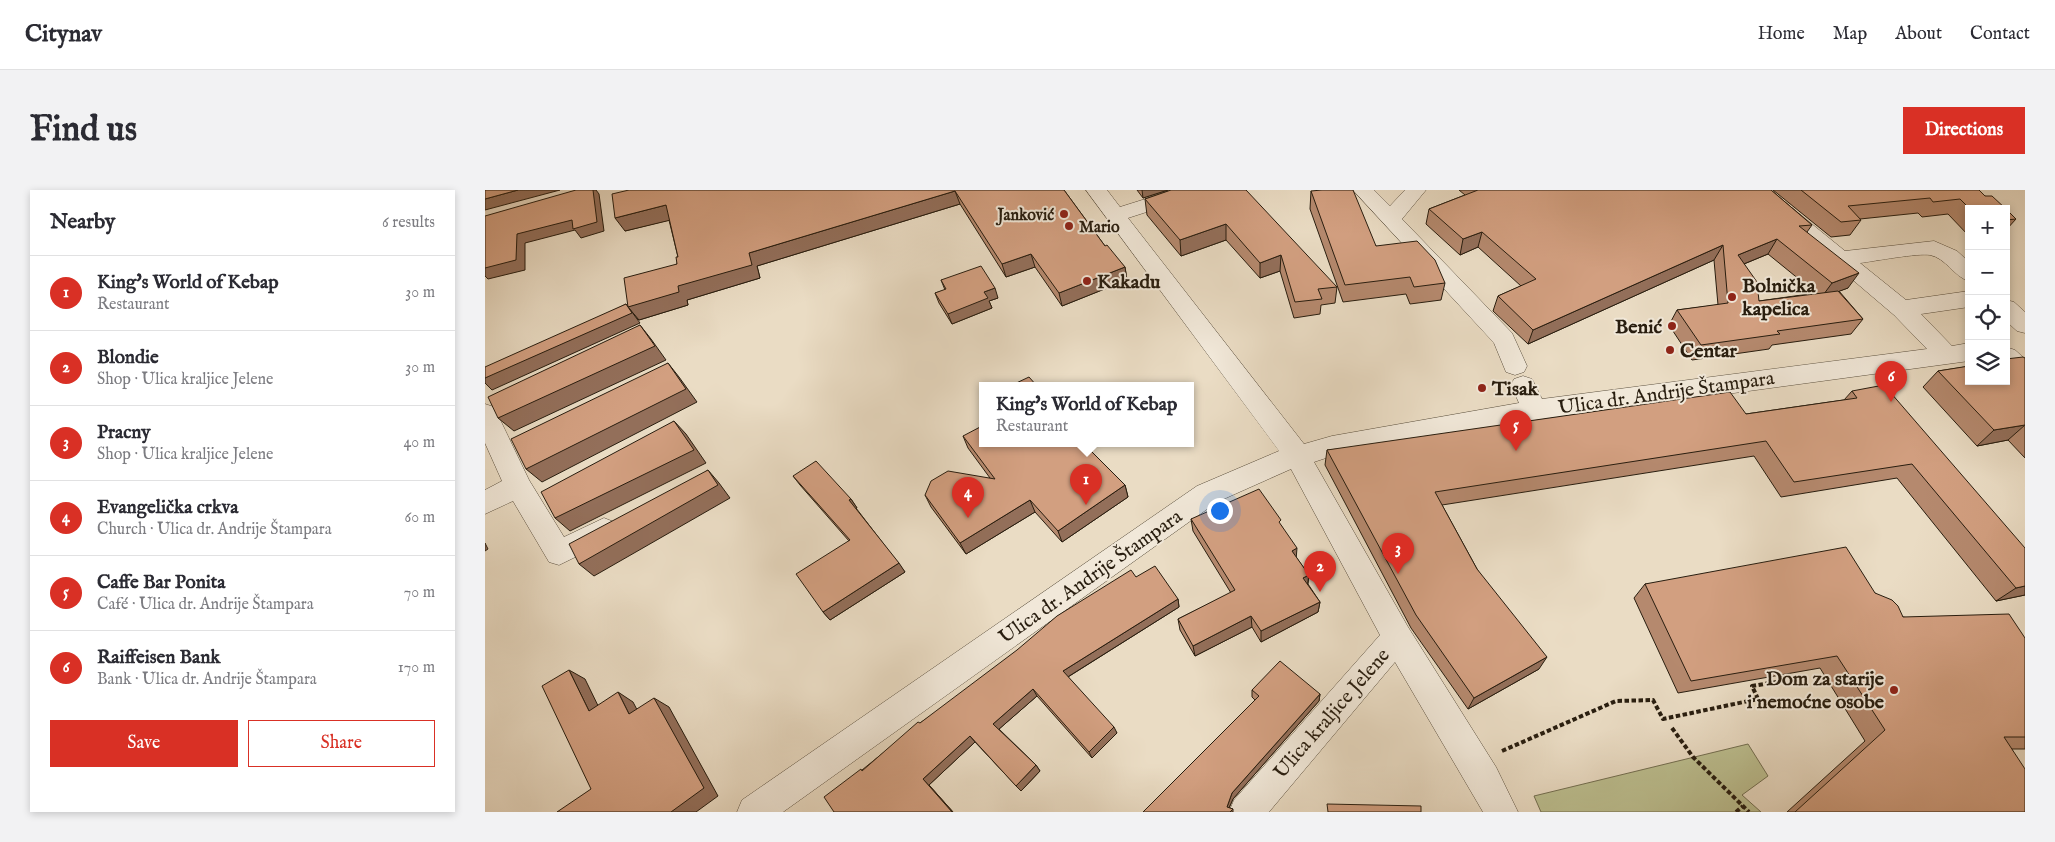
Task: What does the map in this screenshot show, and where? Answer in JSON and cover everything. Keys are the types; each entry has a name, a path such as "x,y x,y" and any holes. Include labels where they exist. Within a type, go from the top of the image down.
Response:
{"street":[{"name":"Ulica kraljice Jelene","path":"1097,190 1297,455 1397,637 1473,761 1501,812"},
{"path":"1115,215 1195,190"},
{"path":"1363,190 1504,339 1535,410"},
{"path":"1390,219 1416,190"},
{"path":"1757,190 1957,353"},
{"path":"1841,258 1934,248 1949,256 1965,270"},
{"path":"1902,309 1965,300"},
{"path":"2010,312 2025,325"},
{"path":"2010,347 2025,345"},
{"name":"Ulica dr. Andrije Štampara","path":"754,812 1207,494 1297,455 1332,446 1535,410 1957,353"},
{"path":"2010,359 2025,372"},
{"path":"491,406 511,447 523,495 559,553 628,517"},
{"path":"485,504 554,490"},
{"name":"Ulica kraljice Jelene","path":"1246,812 1397,637"}],"path":[{"path":"1473,761 1507,749 1616,701 1653,700 1663,719 1758,699 1752,686 1782,681"},
{"path":"1672,728 1693,757 1749,812"},
{"path":"1736,812 1743,806"}],"green space":[{"path":"1748,744 1768,776 1742,795 1761,812 1541,812 1534,796"}],"building":[{"path":"485,190 518,190 485,199"},
{"path":"576,190 593,190 597,222 573,229 572,220 517,234 516,260 485,268 485,216"},
{"path":"629,190 1064,190 1105,246 1107,245 1125,267 1059,293 1031,254 1002,264 955,191 749,253 752,265 678,286 679,292 628,307 624,278 677,264 676,257 678,257 666,205 615,218 612,194"},
{"path":"1171,190 1246,190 1337,287 1318,289 1322,299 1295,302 1281,255 1260,263 1226,224 1180,240 1145,199"},
{"path":"1353,190 1376,246 1417,241 1435,260 1445,283 1414,287 1410,277 1345,285 1311,191"},
{"path":"1478,190 1771,190 1812,225 1799,226 1859,273 1832,283 1777,239 1738,255 1757,282 1759,301 1838,291 1863,319 1777,331 1780,334 1701,345 1677,310 1728,303 1723,245 1533,330 1498,296 1536,279 1482,232 1463,239 1429,209"},
{"path":"1801,190 1979,190 1985,196 1992,196 2002,205 1966,205 1960,199 1933,202 1930,198 1848,206 1861,220 1841,222"},
{"path":"2010,213 2016,219 2010,220"},
{"path":"981,266 995,288 984,292 988,298 948,314 935,293 946,289 941,280"},
{"path":"626,304 632,313 485,378 485,367"},
{"path":"640,325 655,346 498,418 488,397"},
{"path":"2025,358 2025,425 1994,430 1938,371 1965,367 1965,385 2010,385 2010,359"},
{"path":"668,363 686,389 526,469 511,439"},
{"path":"1029,377 1033,382 1018,382"},
{"path":"1884,385 2025,548 2025,586 2016,588 1912,464 1794,482 1766,441 1435,492 1477,569 1547,657 1474,698 1416,615 1327,450 1730,392 1746,414 1857,398 1852,391"},
{"path":"674,421 694,450 555,518 541,492"},
{"path":"979,428 979,447 1087,447 1125,485 1058,531 1030,500 960,543 925,495 931,481 948,471 995,479 963,436"},
{"path":"816,461 851,499 849,500 899,563 823,612 796,574 850,540 793,476"},
{"path":"708,470 718,485 579,564 569,544"},
{"path":"1259,489 1281,520 1279,522 1297,548 1292,551 1309,575 1303,578 1320,602 1261,631 1251,616 1193,646 1178,619 1235,590 1191,519"},
{"name":"Dom za starije i nemoćne osobe","path":"1846,547 1875,593 1892,600 1898,606 1903,617 2009,614 2025,638 2025,737 2004,737 2025,769 2025,812 1795,812 1885,730 1837,656 1691,681 1645,584"},
{"path":"1155,566 1178,599 1063,671 1114,727 1089,752 1033,689 993,724 1036,765 1016,786 970,736 923,779 952,812 834,812 824,797 861,769 862,771 918,722 920,723 1017,650 1057,616 1131,570 1136,577"},
{"path":"1280,661 1320,694 1232,793 1227,807 1233,809 1230,812 1143,812 1259,696 1252,690"},
{"path":"569,670 589,711 618,692 629,714 654,698 704,788 671,812 557,812 591,789 542,686"},
{"path":"1327,804 1421,806 1421,812 1328,812"}],"place":[{"name":"Janković","path":"1064,214"},
{"name":"Mario","path":"1069,226"},
{"name":"Kakadu","path":"1087,281"},
{"name":"Bolnička kapelica","path":"1732,297"},
{"name":"Benić","path":"1672,326"},
{"name":"Centar","path":"1670,350"},
{"name":"Tisak","path":"1482,388"},
{"name":"Raiffeisen Bank","path":"1891,402"},
{"name":"Caffe Bar Ponita","path":"1516,451"},
{"name":"King's World of Kebap","path":"1086,505"},
{"name":"Evangelička crkva","path":"968,518"},
{"name":"Pracny","path":"1398,574"},
{"name":"Blondie","path":"1320,592"},
{"name":"Dom za starije i nemoćne osobe","path":"1894,690"}]}
